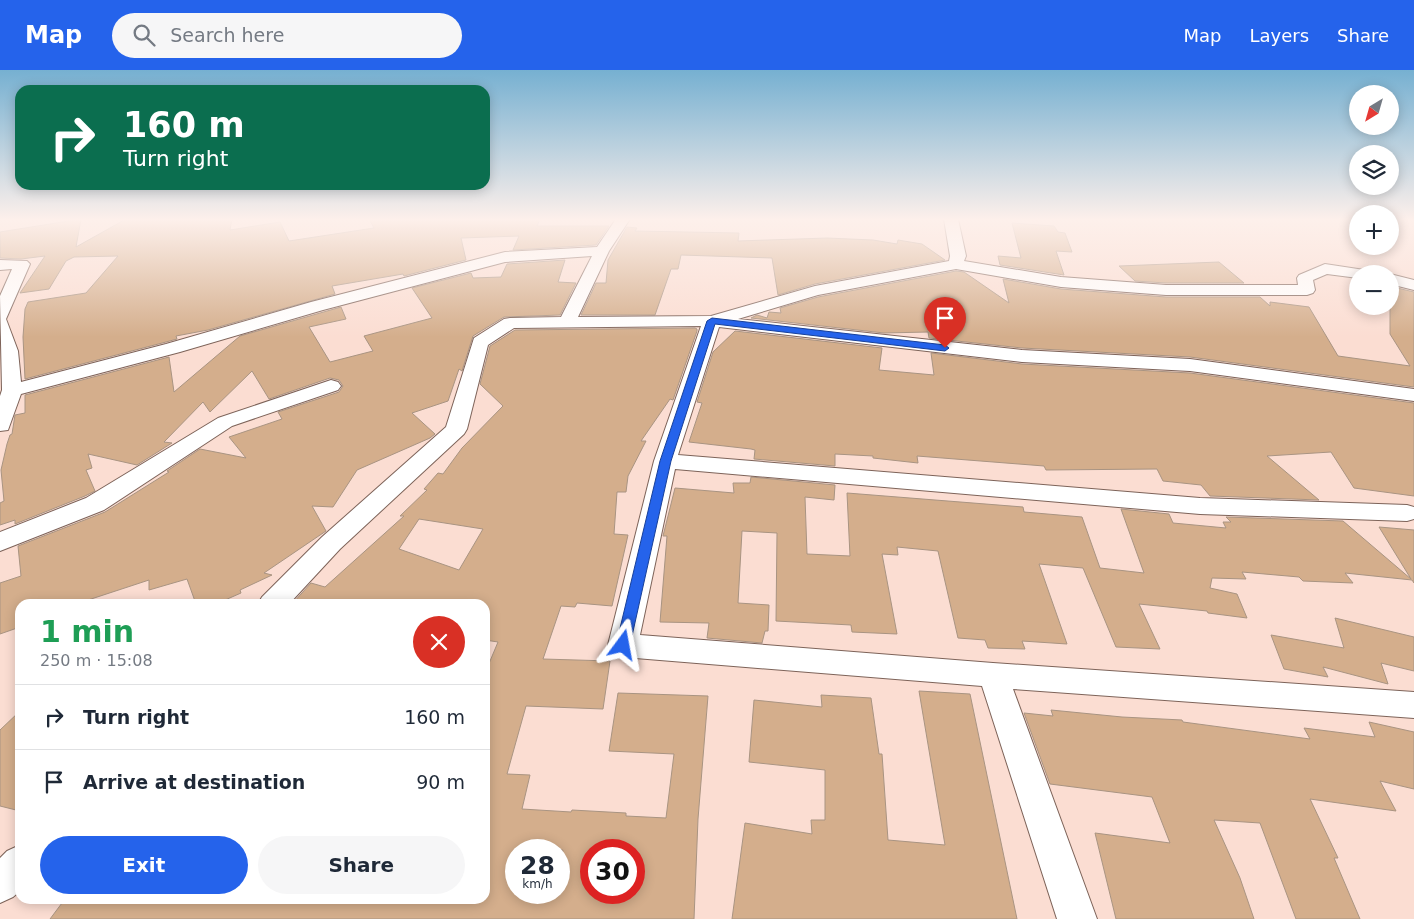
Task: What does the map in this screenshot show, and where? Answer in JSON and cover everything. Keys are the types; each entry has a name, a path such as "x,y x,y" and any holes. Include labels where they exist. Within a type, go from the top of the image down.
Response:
{"street":[{"path":"12,390 173,348 317,306 499,259"},
{"path":"567,322 598,259"},
{"path":"956,264 957,259"},
{"path":"0,265 22,264 0,316"},
{"path":"712,321 815,291 956,264 1061,282 1166,290 1308,290 1306,278 1320,270 1349,271"},
{"path":"1399,281 1414,284"},
{"path":"712,321 665,461 623,645 993,675 1414,705"},
{"path":"277,599 331,543 456,429 480,342 510,323 712,321 1022,356 1190,365 1414,395"},
{"path":"0,323 9,351 12,390 0,425"},
{"path":"0,542 95,504 225,422 331,386"},
{"path":"665,461 1200,506 1408,513"},
{"path":"993,675 1077,919"},
{"path":"0,884 15,869"}],"building":[{"path":"43,259 71,259 66,261 49,289 20,293"},
{"path":"116,259 466,260 404,276 403,274 332,286 335,294 208,330 176,336 177,339 25,379 23,337 25,309 28,302 86,293"},
{"path":"680,259 678,269 671,269 655,315 581,315 596,283 606,283 608,260"},
{"path":"772,259 945,260 815,284 778,295"},
{"path":"999,259 1059,259 1064,275 1000,265"},
{"path":"565,260 558,282 576,283 560,315 504,317 473,336 462,371 459,369 448,401 412,413 435,434 430,438 357,470 333,507 312,506 326,531 264,573 272,575 240,590 241,593 227,599 194,599 187,579 149,590 149,580 91,599 15,599 15,629 0,634 0,583 21,576 18,546 105,512 169,472 167,471 200,449 246,458 229,437 282,419 278,412 339,392 343,386 339,380 330,378 269,399 252,371 210,412 203,402 164,442 172,443 137,465 88,454 92,468 86,470 95,491 15,524 15,520 0,525 0,503 4,501 1,470 7,444 12,434 15,415 25,413 25,395 169,357 174,392 240,336 341,307 346,319 309,327 330,362 373,351 364,336 432,318 412,288 471,273 473,278 501,277 507,264"},
{"path":"1219,262 1244,283 1135,281 1119,266"},
{"path":"956,271 964,272 1009,303 1003,279 1061,289 1166,297 1260,297 1270,306 1270,302 1309,307 1338,356 1410,366 1390,334 1390,315 1399,315 1399,288 1414,292 1414,387 1190,357 1022,348 929,338 928,332 884,333 751,318 757,315 767,318 769,312 781,313 780,308 818,297"},
{"path":"697,329 673,400 670,399 641,441 646,441 628,476 626,492 617,492 614,534 628,535 612,606 577,603 575,607 561,606 543,659 610,661 603,709 526,706 507,774 530,775 522,809 626,813 626,816 666,818 674,754 609,751 618,693 708,696 698,819 694,919 50,919 61,904 490,904 490,661 498,642 490,641 490,599 297,599 311,583 325,587 404,516 400,516 427,490 424,489 438,473 443,474 462,448 503,406 480,384 490,346 515,330","holes":["419,519 483,529 459,570 399,549"]},
{"path":"735,331 882,348 879,370 934,375 931,353 1022,364 1190,373 1414,403 1414,496 1354,488 1331,452 1267,456 1319,500 1210,496 1201,485 1163,481 1157,469 1046,470 1044,466 917,456 918,463 873,458 873,456 835,454 835,466 754,459 755,450 689,442 702,403 697,402 713,352"},
{"path":"751,477 835,485 834,500 805,497 807,554 850,556 847,493 1023,507 1024,512 1082,517 1100,568 1144,573 1121,509 1169,514 1173,523 1226,528 1223,522 1231,522 1226,517 1343,521 1411,579 1379,527 1414,530 1414,583 1412,580 1345,573 1353,583 1303,581 1299,577 1242,572 1246,579 1212,578 1210,588 1237,594 1247,618 1208,613 1207,611 1139,604 1160,649 1116,647 1083,568 1039,564 1067,644 1022,641 1025,649 988,648 985,640 958,638 938,551 897,547 898,555 882,554 897,634 852,632 851,625 776,621 777,533 742,531 738,603 769,605 768,631 765,631 762,643 707,638 709,623 660,622 667,536 663,536 675,488 734,493 733,483 750,483"},
{"path":"1335,618 1414,637 1414,671 1381,663 1388,684 1323,667 1328,677 1284,669 1271,635 1344,648"},
{"path":"919,691 970,694 1017,919 732,919 745,823 812,834 811,820 825,820 825,770 749,762 754,700 822,707 821,695 871,698 879,754 882,754 888,840 945,845"},
{"path":"1051,710 1122,717 1182,720 1183,722 1310,739 1304,728 1375,737 1369,722 1414,732 1414,789 1380,781 1396,811 1310,799 1338,858 1334,858 1360,919 1296,919 1260,823 1214,820 1240,878 1254,919 1116,919 1095,833 1170,843 1152,797 1050,784 1024,713 1053,716"},
{"path":"15,716 15,810 0,806 0,730"}],"route":[{"path":"623,645 665,461 712,321 945,348"}]}
